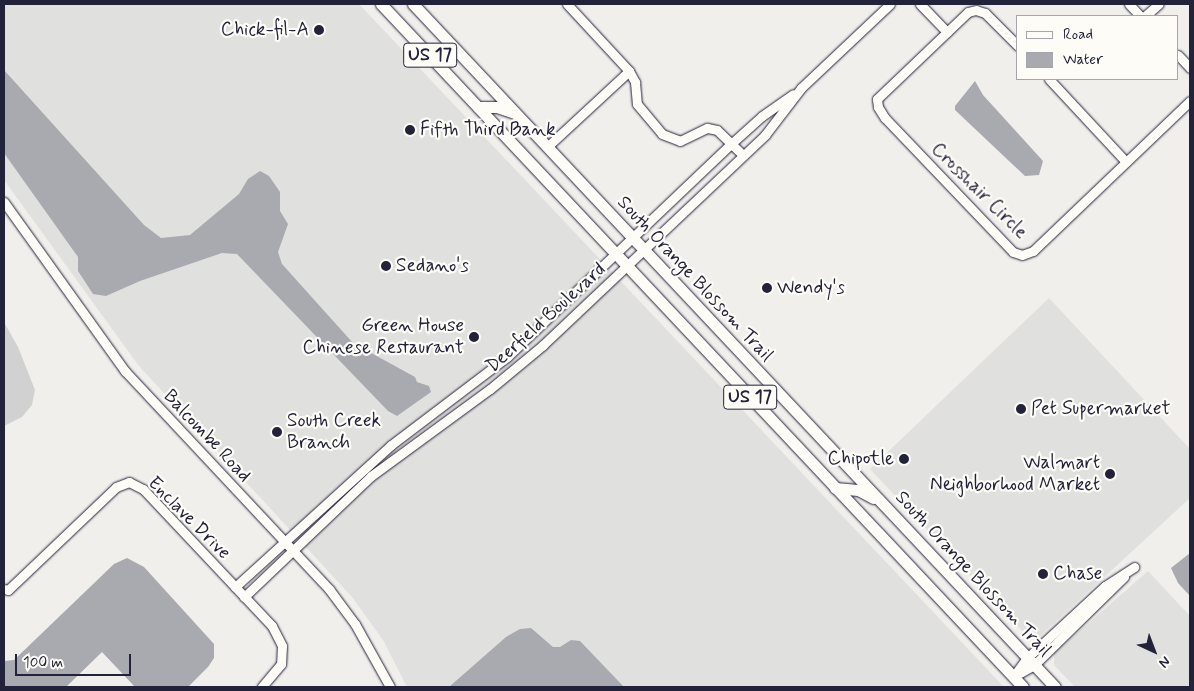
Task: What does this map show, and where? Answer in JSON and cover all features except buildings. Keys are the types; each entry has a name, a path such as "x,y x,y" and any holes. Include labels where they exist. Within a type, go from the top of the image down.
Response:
{"main road":[{"name":"US 17","path":"381,4 1023,687"},
{"name":"South Orange Blossom Trail","path":"413,4 1055,687"},
{"path":"478,107 498,107 518,115"},
{"path":"835,488 858,490 881,502"}],"street":[{"path":"567,4 629,71 635,82 637,104 662,134 680,141 707,128 717,130 743,155"},
{"name":"Deerfield Boulevard","path":"235,587 284,540 391,446 507,357 617,255 732,143 762,116 801,88 890,4"},
{"path":"920,4 947,32 968,12 976,10 985,13 1016,44"},
{"path":"1129,4 1139,15"},
{"path":"1146,15 1159,4"},
{"name":"Crosshair Circle","path":"947,32 883,92 877,99 878,107 1013,252 1022,255 1033,251 1190,101"},
{"path":"1179,56 1190,68"},
{"path":"547,146 629,71"},
{"path":"1050,80 1126,162"},
{"name":"Deerfield Boulevard","path":"244,596 371,476 518,368 765,135 801,88"},
{"name":"Balcombe Road","path":"4,202 125,371 329,589 355,624 390,687"},
{"path":"507,357 518,368"},
{"name":"Enclave Drive","path":"4,589 8,590 116,487 129,482 142,489 272,626 282,646 280,664 262,687"},
{"path":"1013,677 1134,568 1105,586 1030,661"}],"shaded area":[{"path":"4,4 359,4 1004,687 407,687 383,640 352,597 139,366 4,180"},
{"path":"1049,298 1190,449 1190,498 1038,638 1028,637 870,469"},
{"path":"4,322 18,347 35,390 32,405 22,417 4,426"},
{"path":"1148,571 1190,616 1190,687 1075,687 1054,665 1054,653"}],"water":[{"path":"4,70 144,225 161,238 190,235 239,194 248,179 260,171 269,176 280,192 280,211 288,224 278,252 282,264 353,343 415,377 417,382 429,386 431,392 397,416 388,411 237,254 222,253 140,281 106,296 93,294 78,271 78,257 4,153"},
{"path":"975,81 983,95 1043,161 1039,175 1025,176 955,110 955,106"},
{"path":"1190,553 1190,596 1178,583 1171,568"},
{"path":"127,558 144,567 214,644 214,658 208,667 188,687 135,687 102,652 66,687 4,687 4,661 14,660 114,564"},
{"path":"531,628 553,647 560,647 571,640 580,641 624,687 449,687 506,637 520,629"}],"place":[{"name":"Chick-fil-A","path":"319,30"},
{"name":"Fifth Third Bank","path":"410,130"},
{"name":"Sedano's","path":"386,266"},
{"name":"Wendy's","path":"767,288"},
{"name":"Green House Chinese Restaurant","path":"474,337"},
{"name":"Pet Supermarket","path":"1021,409"},
{"name":"South Creek Branch","path":"277,432"},
{"name":"Chipotle","path":"904,459"},
{"name":"Walmart Neighborhood Market","path":"1110,474"},
{"name":"Chase","path":"1043,574"}]}
